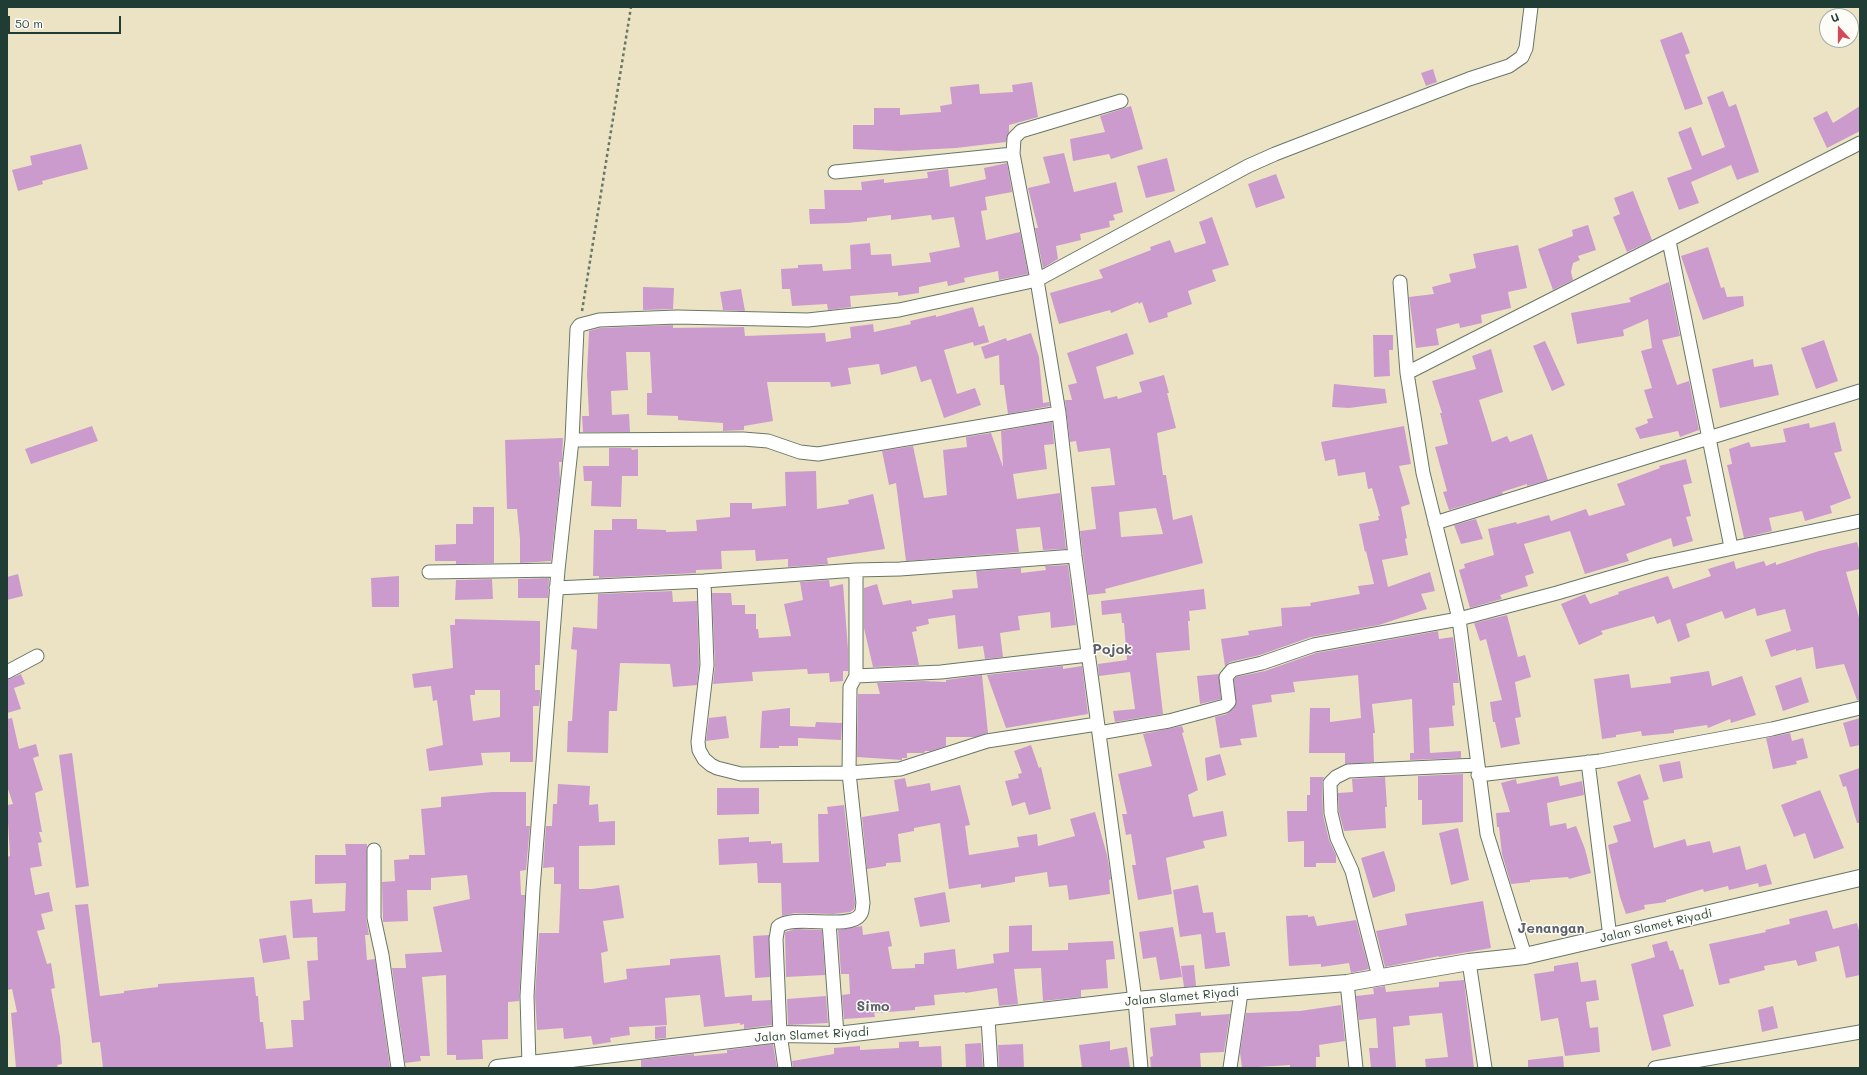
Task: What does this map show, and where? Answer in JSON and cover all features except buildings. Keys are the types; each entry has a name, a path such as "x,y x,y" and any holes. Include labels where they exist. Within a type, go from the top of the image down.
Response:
{"street":[{"path":"529,1065 527,996 533,889 556,588 572,440 578,329 580,325 600,320 677,317 808,320 899,310 1037,280 1248,166 1469,78 1509,66 1522,57 1526,48 1531,7"},
{"path":"1121,101 1021,131 1017,134 1013,141 1013,154 1037,280 1059,413 1075,556 1135,1000 1141,1068"},
{"path":"1407,373 1860,143"},
{"path":"835,172 1013,154"},
{"path":"1669,241 1697,372 1708,438 1731,547"},
{"path":"1400,282 1407,373 1423,473 1459,619 1477,770 1487,834 1525,956"},
{"path":"1435,523 1860,391"},
{"path":"572,440 743,438 768,441 800,452 818,454 1059,413"},
{"path":"704,581 707,665 698,742 699,750 704,759 717,768 741,774 849,773 900,769 988,741 1169,721 1228,704 1226,680 1228,673 1232,670 1262,663 1314,646 1459,619 1557,593 1653,564 1860,521"},
{"path":"556,588 704,581 856,570 900,569 1075,556"},
{"path":"429,572 558,570"},
{"path":"785,1068 780,1034 776,939 778,927 784,923 791,922 829,922 854,920 861,915 862,911 863,903 849,773 850,687 856,676 856,570"},
{"path":"856,676 941,672 1088,655"},
{"path":"7,672 38,656"},
{"path":"1379,977 1352,871 1337,838 1331,813 1330,783 1336,777 1348,771 1477,770 1588,762 1772,729 1860,708"},
{"path":"1588,762 1610,937"},
{"path":"374,850 374,918 382,955 398,1068"},
{"name":"Jalan Slamet Riyadi","path":"496,1068 780,1034 837,1035 1135,1000 1241,993 1347,983 1469,962 1525,956 1860,878"},
{"path":"829,922 837,1035"},
{"path":"1469,962 1485,1068"},
{"path":"1347,983 1356,1068"},
{"path":"1230,1068 1241,993"},
{"path":"988,1018 991,1068"},
{"path":"1655,1068 1860,1032"}],"path":[{"path":"580,325 631,7"}],"district":[{"name":"Pojok","path":"1112,650"},
{"name":"Jenangan","path":"1551,929"},
{"name":"Simo","path":"873,1007"}]}
